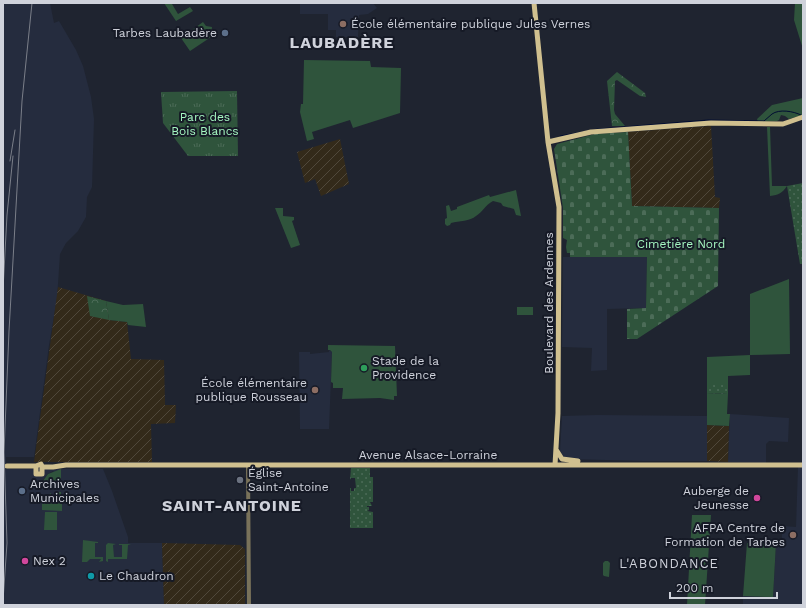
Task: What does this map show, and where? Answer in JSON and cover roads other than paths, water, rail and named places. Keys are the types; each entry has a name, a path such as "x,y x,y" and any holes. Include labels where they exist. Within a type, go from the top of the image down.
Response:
{"main road":[{"name":"Boulevard des Ardennes","path":"534,3 548,142 559,207 558,406 555,465"},
{"path":"548,142 591,132 711,124 783,124 803,118"},
{"path":"556,448 560,458 565,461 604,462 612,465"},
{"name":"Avenue Alsace-Lorraine","path":"36,466 37,464 41,464 42,470 66,465 803,465"},
{"path":"7,466 36,466 36,474 41,475 42,470"}],"street":[{"path":"248,466 249,605"}],"waterway":[{"path":"560,136 598,129 708,120 764,121 775,112 782,111 794,112 801,115"}],"railway":[{"path":"3,601 7,543 4,452 9,331 22,101 32,3"},
{"path":"10,161 15,130"},
{"path":"3,290 7,215 13,156"}],"place":[{"name":"École élémentaire publique Jules Vernes","path":"343,24"},
{"name":"Tarbes Laubadère","path":"225,33"},
{"name":"Stade de la Providence","path":"364,368"},
{"name":"École élémentaire publique Rousseau","path":"315,390"},
{"name":"Église Saint-Antoine","path":"240,480"},
{"name":"Archives Municipales","path":"22,491"},
{"name":"Auberge de Jeunesse","path":"757,498"},
{"name":"AFPA Centre de Formation de Tarbes","path":"793,535"},
{"name":"Nex 2","path":"25,561"},
{"name":"Le Chaudron","path":"91,576"}],"district":[{"name":"LAUBADÈRE","path":"342,42"},
{"name":"SAINT-ANTOINE","path":"232,505"},
{"name":"L'ABONDANCE","path":"669,563"}],"park label":[{"name":"Parc des Bois Blancs","path":"205,124"},
{"name":"Cimetière Nord","path":"681,244"}]}
